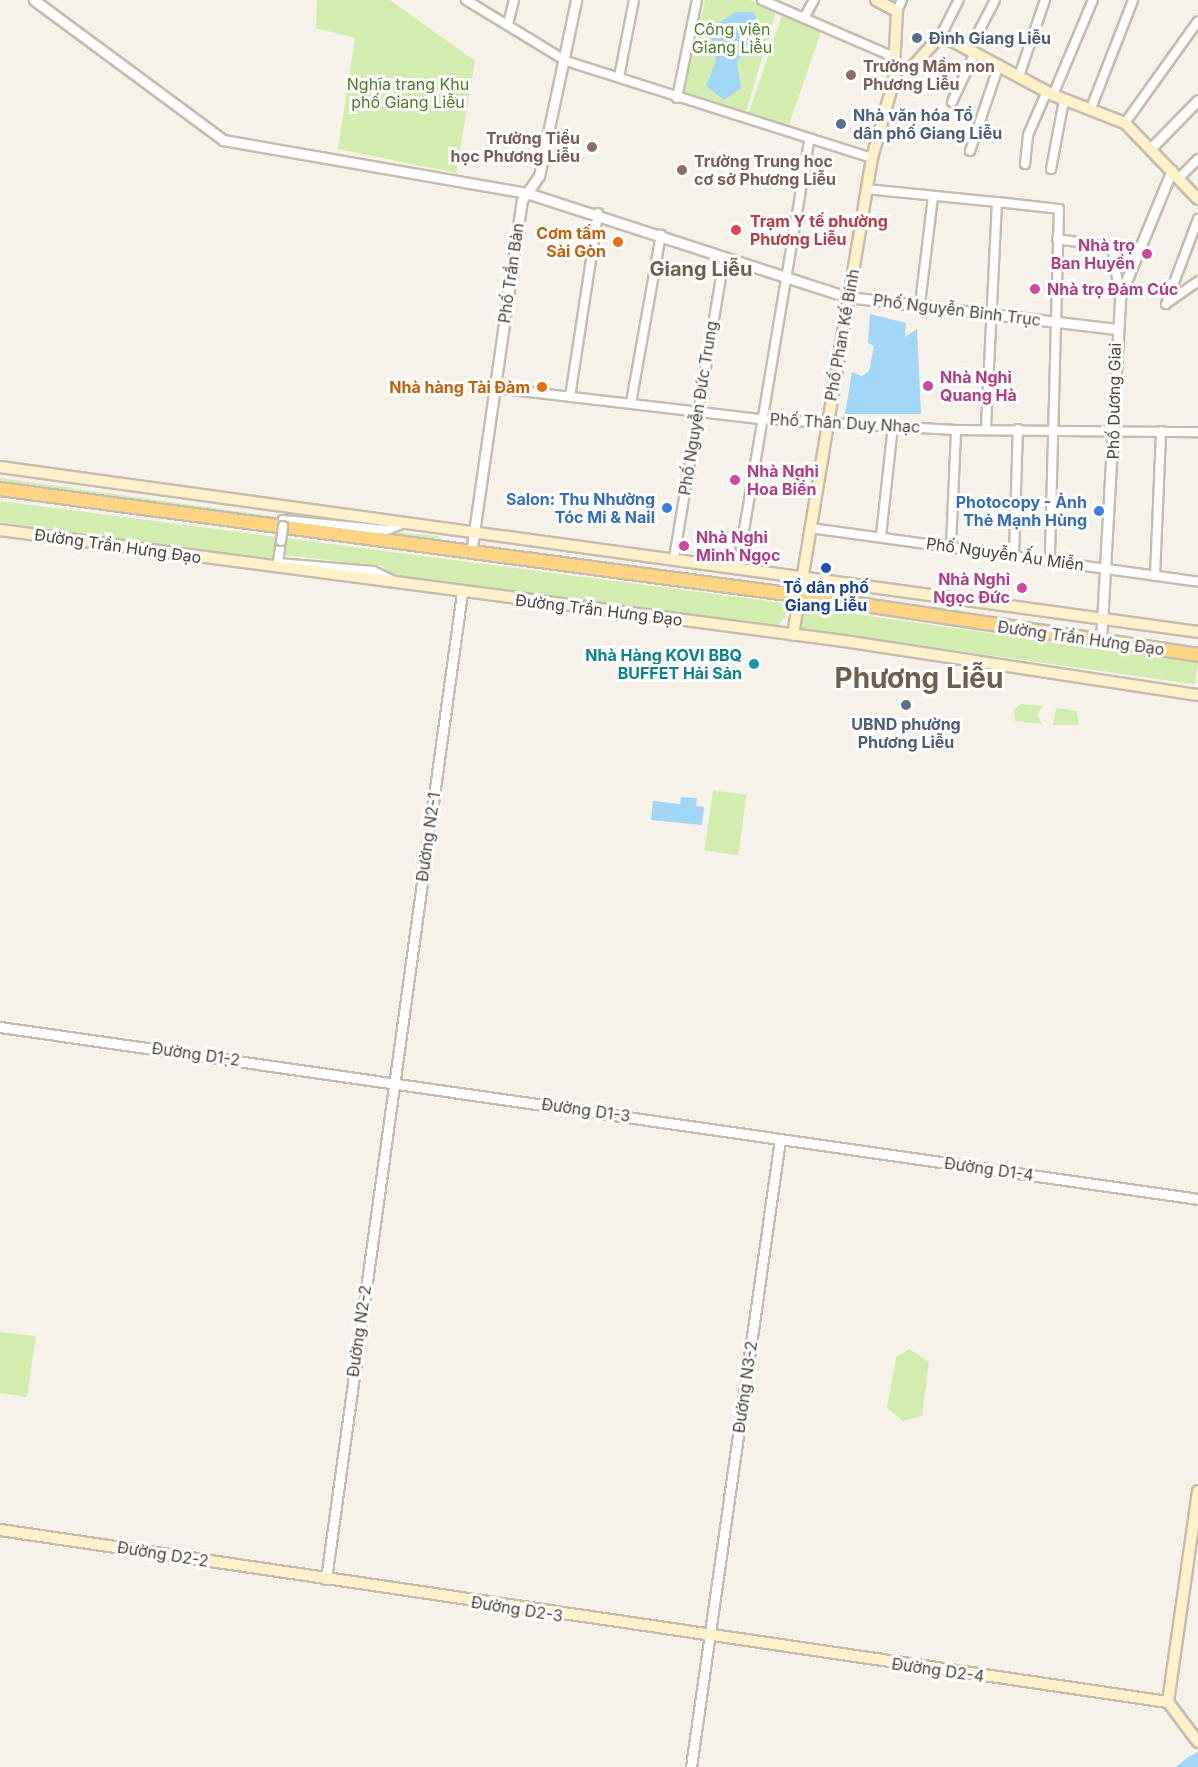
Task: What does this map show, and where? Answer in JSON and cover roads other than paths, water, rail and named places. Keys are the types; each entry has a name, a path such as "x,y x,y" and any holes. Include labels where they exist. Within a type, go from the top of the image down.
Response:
{"highway":[{"name":"Đường Trần Hưng Đạo","path":"0,489 799,596 1198,655"}],"main road":[{"path":"876,0 899,5"},
{"name":"Phố Phan Kế Bính","path":"793,635 866,189 894,67 899,5"},
{"path":"894,67 907,73 941,35 1064,100 1091,108 1125,123 1198,199"},
{"name":"Đường Trần Hưng Đạo","path":"0,467 474,533 804,574 1198,632"},
{"name":"Đường Trần Hưng Đạo","path":"0,530 793,635 1198,695"},
{"path":"1198,1491 1168,1702 1198,1742"},
{"name":"Đường D2-2","path":"0,1530 326,1579"},
{"name":"Đường D2-3","path":"326,1579 709,1636"},
{"name":"Đường D2-4","path":"709,1636 1168,1702"}],"street":[{"name":"Phố Nguyễn Bỉnh Trục","path":"34,0 224,140 310,157 328,154 527,193 598,213 784,280 848,297 1116,329"},
{"path":"466,0 566,61 809,142 872,158"},
{"path":"507,24 514,0"},
{"name":"Phố Trần Bàn","path":"471,553 527,193 538,176 566,61 576,0"},
{"path":"619,77 634,0"},
{"path":"677,98 697,0"},
{"path":"762,0 804,18 894,67"},
{"path":"804,18 814,0"},
{"path":"941,35 959,0"},
{"path":"952,102 995,0"},
{"path":"1019,76 1045,0"},
{"path":"1024,164 1028,135 1093,0"},
{"path":"1091,108 1133,0"},
{"path":"1125,123 1198,21"},
{"path":"970,151 999,66"},
{"path":"1051,169 1064,100"},
{"path":"1151,148 1198,100"},
{"path":"738,566 759,419 809,142"},
{"path":"1175,174 1198,159"},
{"name":"Phố Dương Giai","path":"1101,641 1108,568 1115,432 1116,329 1120,296 1175,174"},
{"path":"866,189 1059,209 1054,322 1050,561"},
{"path":"920,304 933,197"},
{"path":"986,429 989,313 997,202"},
{"path":"570,397 598,213"},
{"path":"1198,219 1166,304 1198,280"},
{"path":"631,404 662,235"},
{"path":"1057,239 1112,247 1120,296"},
{"name":"Phố Nguyễn Đức Trung","path":"674,558 724,258"},
{"name":"Phố Thân Duy Nhạc","path":"495,388 759,419 956,429 1198,432"},
{"path":"881,536 894,425"},
{"path":"951,546 956,429"},
{"path":"1014,554 1018,429"},
{"path":"1155,576 1161,431"},
{"path":"395,582 374,571 278,562 284,520 387,530 405,522"},
{"name":"Phố Nguyễn Ấu Miễn","path":"811,528 1014,554 1198,582"},
{"name":"Đường N2-1","path":"393,1082 462,592"},
{"name":"Đường D1-2","path":"0,1027 393,1082"},
{"name":"Đường D1-3","path":"393,1082 780,1139"},
{"name":"Đường N2-2","path":"326,1579 393,1082"},
{"name":"Đường D1-4","path":"780,1139 1198,1199"},
{"name":"Đường N3-2","path":"691,1767 780,1139"}],"water":[{"path":"735,12 754,12 759,27 737,62 741,88 724,100 706,86 716,61 710,29"},
{"path":"870,314 906,323 905,337 917,329 921,414 845,414 852,372 862,376 869,371 874,346 868,343"},
{"path":"681,797 697,798 696,806 704,807 702,825 651,820 653,801 680,804"},
{"path":"1198,1752 1198,1767 1176,1767 1188,1757"}],"place":[{"name":"Đình Giang Liễu","path":"917,38"},
{"name":"Trường Mầm non Phương Liễu","path":"851,75"},
{"name":"Nhà văn hóa Tổ dân phố Giang Liễu","path":"841,124"},
{"name":"Trường Tiểu học Phương Liễu","path":"592,147"},
{"name":"Trường Trung học cơ sở Phương Liễu","path":"682,170"},
{"name":"Trạm Y tế phường Phương Liễu","path":"736,230"},
{"name":"Cơm tấm Sài Gòn","path":"618,242"},
{"name":"Nhà trọ Ban Huyền","path":"1147,254"},
{"name":"Nhà trọ Đảm Cúc","path":"1035,289"},
{"name":"Nhà Nghỉ Quang Hà","path":"928,386"},
{"name":"Nhà hàng Tài Đàm","path":"542,387"},
{"name":"Nhà Nghỉ Hoa Biển","path":"735,480"},
{"name":"Salon: Thu Nhường Tóc Mi & Nail","path":"667,508"},
{"name":"Photocopy - Ảnh Thẻ Mạnh Hùng","path":"1099,511"},
{"name":"Nhà Nghỉ Minh Ngọc","path":"684,546"},
{"name":"Tổ dân phố Giang Liễu","path":"826,568"},
{"name":"Nhà Nghỉ Ngọc Đức","path":"1022,588"},
{"name":"Nhà Hàng KOVI BBQ BUFFET Hải Sản","path":"754,664"},
{"name":"UBND phường Phương Liễu","path":"906,705"}],"district":[{"name":"Giang Liễu","path":"701,269"},
{"name":"Phương Liễu","path":"919,678"}],"park label":[{"name":"Công viên Giang Liễu","path":"732,38"},
{"name":"Nghĩa trang Khu phố Giang Liễu","path":"408,93"}]}
